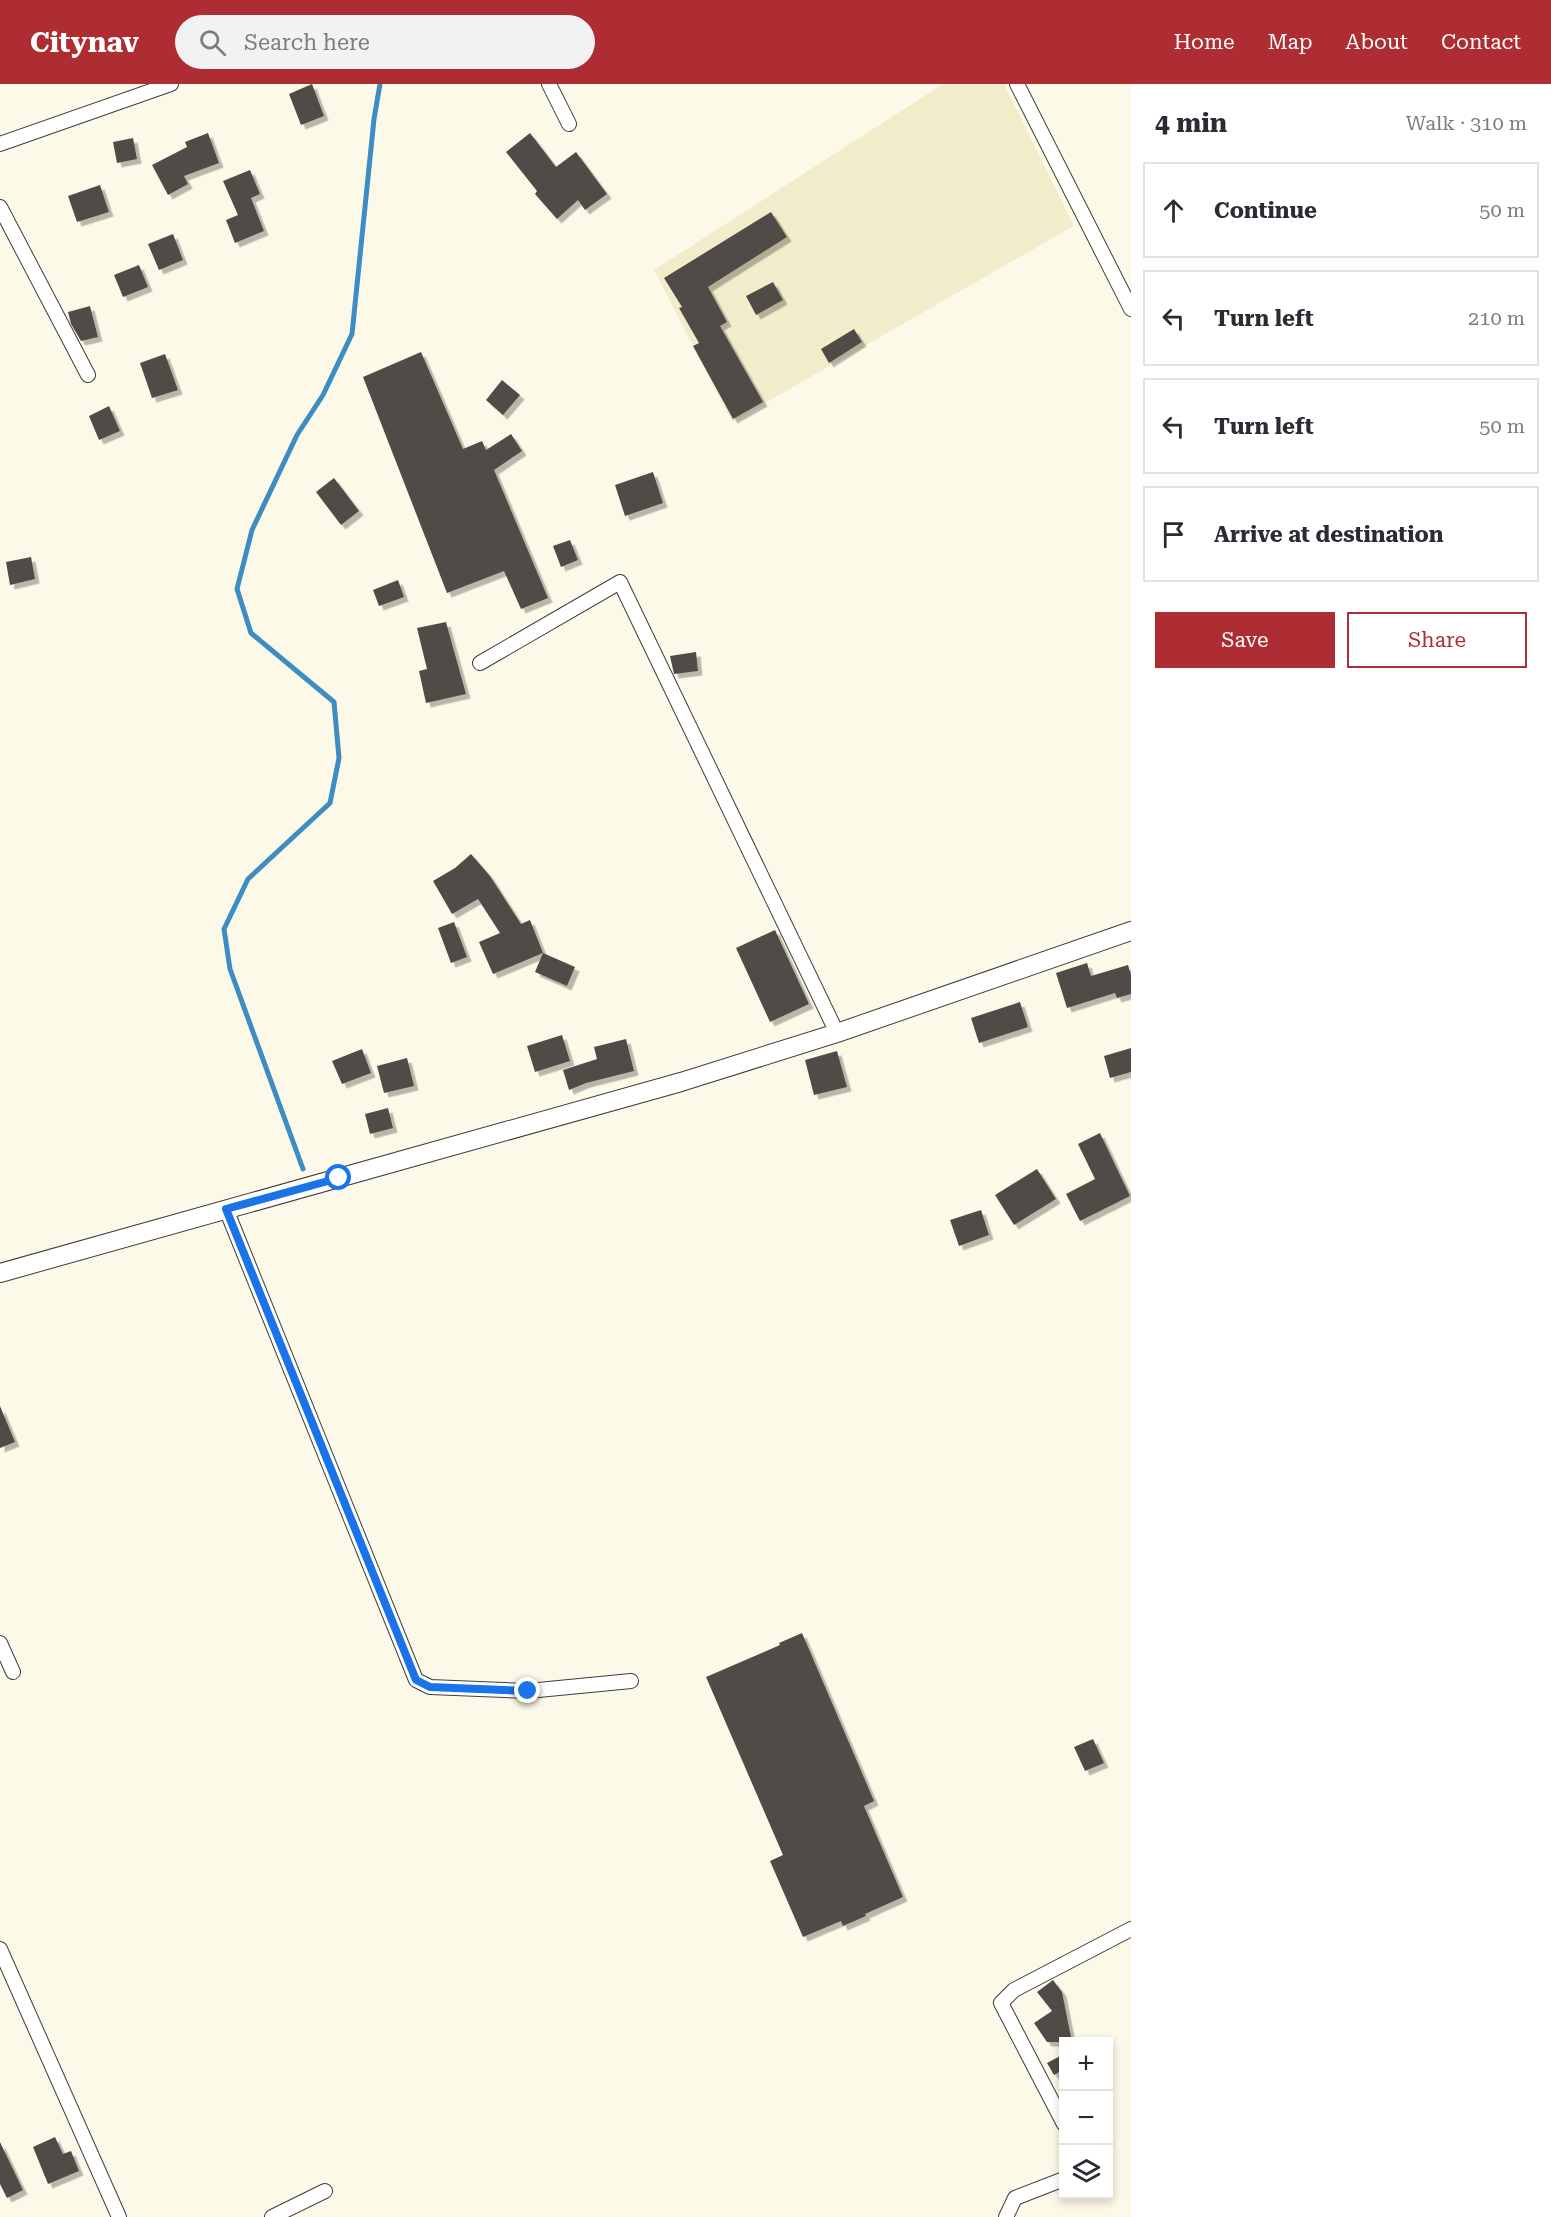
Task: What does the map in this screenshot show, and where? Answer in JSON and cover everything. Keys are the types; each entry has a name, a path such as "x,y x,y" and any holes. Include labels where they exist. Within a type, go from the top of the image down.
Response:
{"street":[{"path":"0,144 171,84"},
{"path":"549,84 569,124"},
{"path":"1017,84 1131,309"},
{"path":"0,207 88,375"},
{"path":"480,663 620,582 837,1033"},
{"path":"0,1273 681,1082 837,1033 1131,931"},
{"path":"226,1209 416,1680 430,1687 528,1691 631,1681"},
{"path":"0,1642 13,1672"},
{"path":"1059,2114 1001,2002 1014,1990 1131,1929"},
{"path":"0,1948 119,2217"},
{"path":"1006,2217 1015,2198 1059,2181"},
{"path":"272,2217 325,2192"}],"shaded area":[{"path":"943,84 1004,84 1074,226 732,422 654,270"}],"building":[{"path":"312,84 324,116 301,125 289,94"},
{"path":"208,133 219,163 184,176 188,184 168,195 152,165 187,147 185,142"},
{"path":"530,133 556,167 576,152 607,194 585,210 578,200 557,219 535,194 537,191 506,152"},
{"path":"133,138 137,159 117,163 113,142"},
{"path":"250,170 260,194 251,198 264,231 235,243 226,220 238,215 223,181"},
{"path":"100,185 109,212 77,222 68,196"},
{"path":"771,212 787,237 708,287 727,322 720,326 763,402 733,419 693,346 699,343 679,308 682,307 664,278"},
{"path":"173,234 183,260 159,270 148,244"},
{"path":"139,265 148,287 123,297 114,275"},
{"path":"773,282 783,300 756,315 746,296"},
{"path":"90,306 98,337 81,341 71,324 68,312"},
{"path":"854,329 862,342 829,363 821,349"},
{"path":"421,352 463,449 482,441 486,450 511,434 522,451 494,470 548,598 521,609 504,571 447,593 363,377"},
{"path":"165,354 178,390 152,398 140,363"},
{"path":"502,380 520,395 503,415 486,400"},
{"path":"109,406 120,431 99,440 89,416"},
{"path":"653,472 663,503 625,516 615,485"},
{"path":"334,478 359,511 341,525 316,492"},
{"path":"570,540 578,560 561,567 553,546"},
{"path":"31,557 35,579 10,585 6,562"},
{"path":"398,580 404,597 379,606 373,590"},
{"path":"446,622 466,694 426,703 419,671 427,669 417,628"},
{"path":"696,652 698,671 674,674 670,656"},
{"path":"471,854 490,876 521,924 530,920 543,953 493,974 479,942 500,933 478,899 452,914 433,881 455,868"},
{"path":"454,922 467,957 451,963 438,928"},
{"path":"775,930 809,1004 770,1022 736,948"},
{"path":"543,953 575,967 567,986 535,972"},
{"path":"1087,963 1091,976 1128,965 1131,975 1131,994 1117,998 1115,993 1067,1008 1056,973"},
{"path":"1020,1002 1028,1027 979,1043 971,1018"},
{"path":"562,1035 570,1061 535,1072 527,1046"},
{"path":"626,1039 634,1071 586,1083 569,1090 563,1070 597,1059 594,1047"},
{"path":"1131,1048 1131,1072 1110,1078 1104,1056"},
{"path":"362,1049 371,1073 342,1084 332,1061"},
{"path":"837,1051 847,1087 814,1095 805,1060"},
{"path":"407,1058 414,1086 384,1093 377,1066"},
{"path":"388,1108 393,1128 370,1134 365,1114"},
{"path":"1100,1133 1130,1196 1080,1221 1066,1194 1095,1179 1078,1144"},
{"path":"1037,1169 1056,1199 1014,1225 995,1195"},
{"path":"981,1210 989,1235 959,1246 950,1220"},
{"path":"0,1406 15,1442 0,1448"},
{"path":"802,1633 874,1801 864,1806 903,1897 843,1926 841,1921 803,1937 770,1861 783,1855 706,1677"},
{"path":"1093,1739 1104,1763 1085,1771 1074,1747"},
{"path":"1053,1980 1062,1992 1071,2037 1059,2037 1059,2042 1047,2042 1034,2023 1052,2011 1037,1992"},
{"path":"1059,2057 1059,2072 1054,2075 1047,2063"},
{"path":"55,2137 63,2154 71,2151 79,2171 48,2184 33,2147"},
{"path":"0,2142 23,2190 7,2198 0,2184"}],"waterway":[{"path":"303,1169 230,969 224,929 248,879 330,803 339,758 334,702 251,633 237,589 252,530 297,435 323,395 352,334 374,119 380,84"}],"route":[{"path":"339,1178 226,1209 416,1680 430,1687 528,1691"}]}
